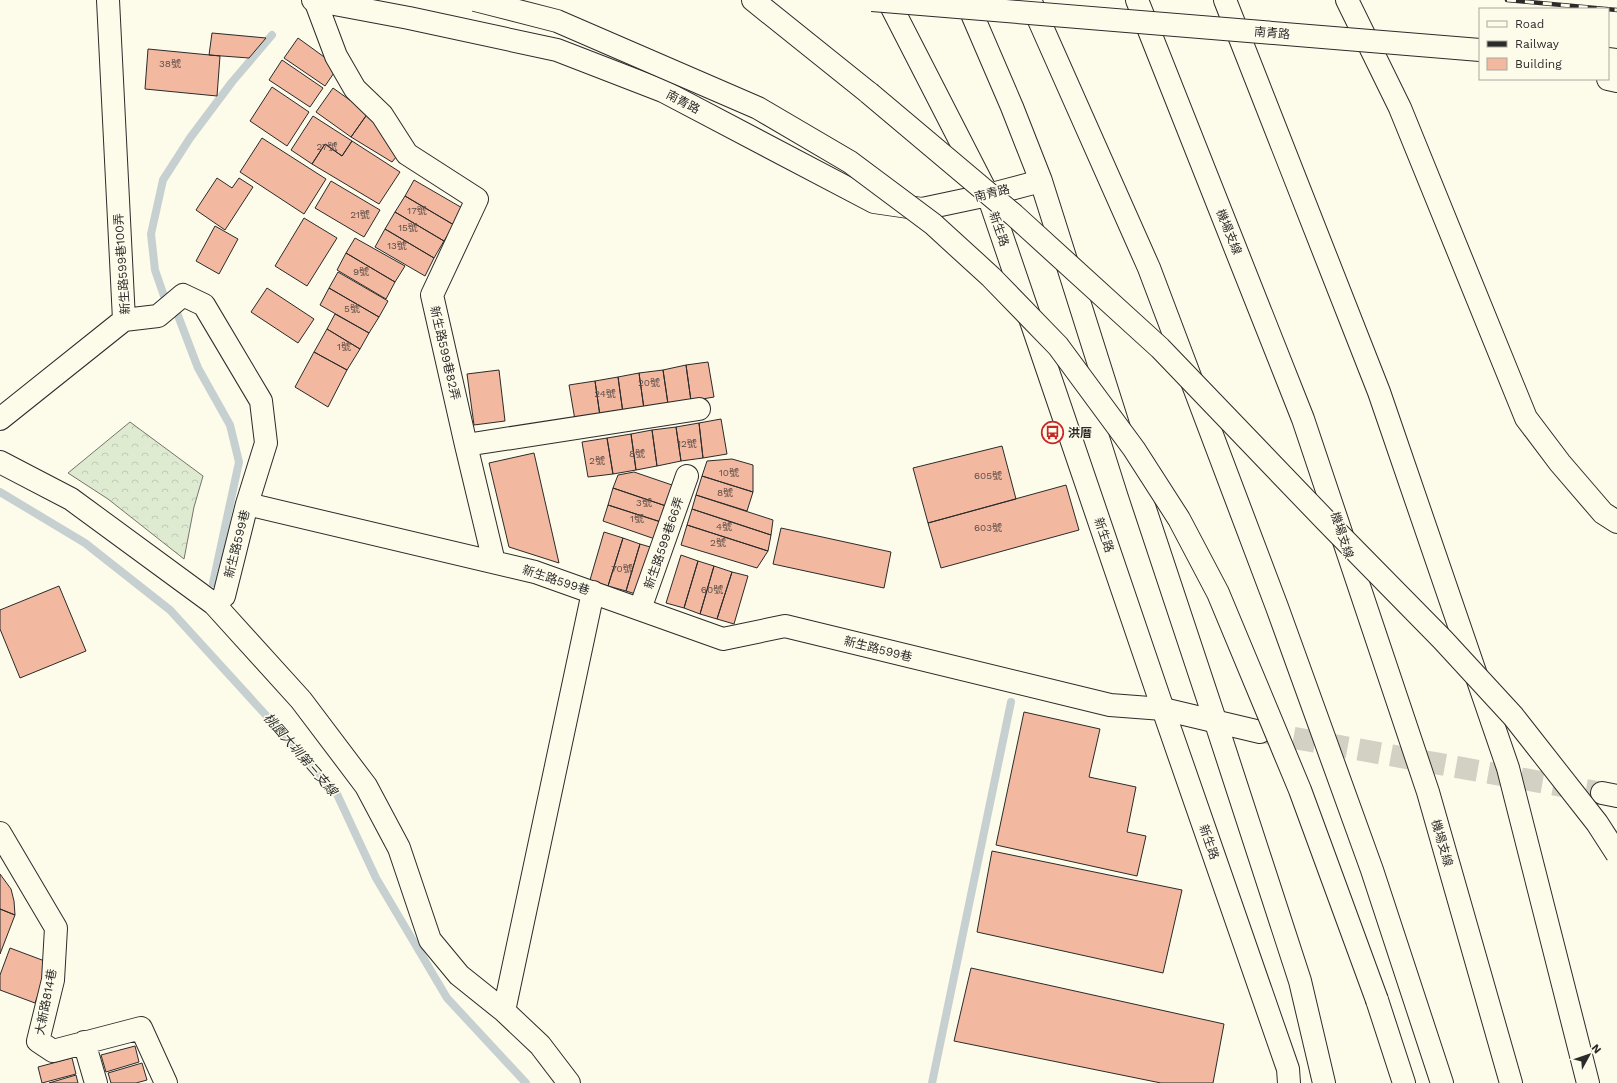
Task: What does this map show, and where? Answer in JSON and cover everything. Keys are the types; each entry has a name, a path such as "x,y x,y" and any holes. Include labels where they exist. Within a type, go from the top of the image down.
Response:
{"main road":[{"name":"新生路599巷100弄","path":"108,0 124,320 158,316 183,295 204,306 261,401 266,443 247,504"},
{"name":"南青路","path":"314,0 409,18 557,50 663,91 874,202 922,209 988,195 1041,181"},
{"name":"新生路599巷82弄","path":"314,0 336,56 355,89 382,115 407,154 477,199 432,295 494,562"},
{"path":"474,0 557,21 758,108 850,162 933,224 991,277 1058,346 1134,449 1179,519 1218,593 1300,790 1377,1000 1404,1083"},
{"path":"753,0 869,93 1014,215 1160,348 1328,524 1443,640 1513,716 1597,823 1617,854"},
{"name":"南青路","path":"872,0 1479,50"},
{"name":"新生路","path":"888,0 988,195 1163,709 1288,1068 1289,1083"},
{"path":"966,0 1012,107 1041,181 1138,488 1300,981 1324,1083"},
{"path":"1030,0 1149,268 1255,548 1372,870 1442,1083"},
{"name":"機場支線","path":"1137,0 1303,419 1428,792 1511,1083"},
{"path":"1225,0 1380,392 1508,768 1588,1083"},
{"path":"1347,0 1400,108 1526,418 1560,463 1603,513 1617,522"},
{"path":"0,419 124,320"},
{"path":"466,446 699,408"},
{"path":"0,462 71,499 214,604 301,700 366,786 398,848 430,940 460,975 504,1011 540,1045 569,1083"},
{"name":"新生路599巷66弄","path":"640,610 687,476"},
{"name":"新生路599巷","path":"214,604 224,596 247,504 535,572 723,638 785,626 1110,705 1163,709 1260,732"},
{"path":"504,1011 593,592"},
{"name":"大新路814巷","path":"0,833 56,928 53,980 38,1041 53,1051 141,1028 166,1083"},
{"path":"84,1042 96,1083"}],"green space":[{"path":"130,422 203,476 194,507 184,559 108,499 68,473"}],"building":[{"path":"212,33 266,38 249,58 209,55"},
{"path":"298,38 338,67 325,86 284,58"},
{"path":"148,49 220,56 217,96 145,89"},
{"path":"282,60 323,88 310,107 269,80"},
{"path":"272,87 309,112 287,146 250,121"},
{"path":"333,88 368,113 351,137 316,112"},
{"path":"368,113 401,151 392,162 351,137"},
{"path":"313,116 352,141 342,156 325,144 312,164 291,150"},
{"path":"262,138 326,179 304,214 240,172"},
{"path":"352,141 400,172 379,204 312,164 325,144 342,156"},
{"path":"217,178 232,188 239,178 253,187 225,230 196,210"},
{"path":"414,180 464,209 454,225 405,196"},
{"path":"331,181 380,210 364,237 315,208"},
{"path":"405,196 454,225 444,241 395,212"},
{"path":"395,212 444,241 434,258 385,229"},
{"path":"304,218 337,238 307,286 275,266"},
{"path":"215,226 238,239 219,274 196,261"},
{"path":"385,229 434,258 425,276 375,247"},
{"path":"355,238 405,266 395,282 346,253"},
{"path":"346,253 395,282 386,299 337,270"},
{"path":"338,272 388,301 379,317 329,288"},
{"path":"267,288 314,319 298,343 251,312"},
{"path":"329,288 379,317 369,333 320,305"},
{"path":"335,314 369,333 360,349 327,329"},
{"path":"327,329 360,349 347,370 314,352"},
{"path":"314,352 347,370 328,407 295,387"},
{"path":"708,362 714,397 691,401 686,365"},
{"path":"686,365 691,401 668,404 663,370"},
{"path":"499,370 505,421 474,425 467,374"},
{"path":"663,370 668,404 644,409 639,373"},
{"path":"639,373 644,409 623,413 618,377"},
{"path":"618,377 623,413 600,416 595,381"},
{"path":"595,381 600,416 575,420 569,385"},
{"path":"721,419 727,454 703,458 699,423"},
{"path":"699,423 703,458 681,461 676,427"},
{"path":"676,427 681,461 657,466 652,430"},
{"path":"652,430 657,466 636,470 631,434"},
{"path":"631,434 636,470 613,474 607,438"},
{"path":"607,438 613,474 588,477 582,442"},
{"path":"1002,446 1016,499 928,523 913,468"},
{"path":"534,453 559,563 509,547 489,463"},
{"path":"732,459 753,465 753,492 702,476 707,461"},
{"path":"634,472 672,485 666,506 613,488 618,475"},
{"path":"702,476 753,492 747,511 696,495"},
{"path":"1066,485 1079,530 941,568 928,523"},
{"path":"613,488 666,506 661,522 608,505"},
{"path":"696,495 773,520 771,535 692,509"},
{"path":"608,505 661,522 655,539 603,521"},
{"path":"692,509 771,535 768,551 687,525"},
{"path":"687,525 768,551 757,568 681,545"},
{"path":"781,528 891,552 884,588 773,564"},
{"path":"604,532 623,538 608,586 590,580"},
{"path":"623,538 640,544 626,591 608,586"},
{"path":"640,544 657,549 642,596 626,591"},
{"path":"681,555 698,561 684,608 666,603"},
{"path":"698,561 714,566 700,614 684,608"},
{"path":"714,566 732,572 717,619 700,614"},
{"path":"732,572 748,576 734,624 717,619"},
{"path":"59,586 86,651 20,678 0,629 0,610"},
{"path":"1024,712 1100,729 1089,777 1136,787 1127,832 1146,836 1137,876 996,845"},
{"path":"992,851 1182,890 1163,973 977,932"},
{"path":"0,874 11,889 15,915 0,909"},
{"path":"0,909 15,915 0,954"},
{"path":"10,948 50,963 35,1003 0,990 0,975"},
{"path":"971,968 1224,1024 1213,1083 1161,1083 954,1041"},
{"path":"135,1046 139,1062 106,1072 101,1055"},
{"path":"72,1058 76,1074 42,1083 38,1067"},
{"path":"142,1063 147,1080 136,1083 111,1083 108,1073"},
{"path":"76,1075 78,1083 49,1083"}],"waterway":[{"path":"164,296 155,270 151,234 163,180 190,138 232,82 272,35"},
{"path":"177,313 198,368 230,425 239,462 213,583"},
{"name":"桃園大圳第三支線","path":"0,492 85,543 170,610 336,792 376,878 447,998 526,1083"},
{"path":"932,1083 1011,702"}],"tunnel":[{"path":"1261,732 1602,793"}],"railway":[{"path":"1507,0 1595,8"},
{"path":"1609,9 1617,10"}],"place":[{"name":"洪厝","path":"1052,433"}]}
